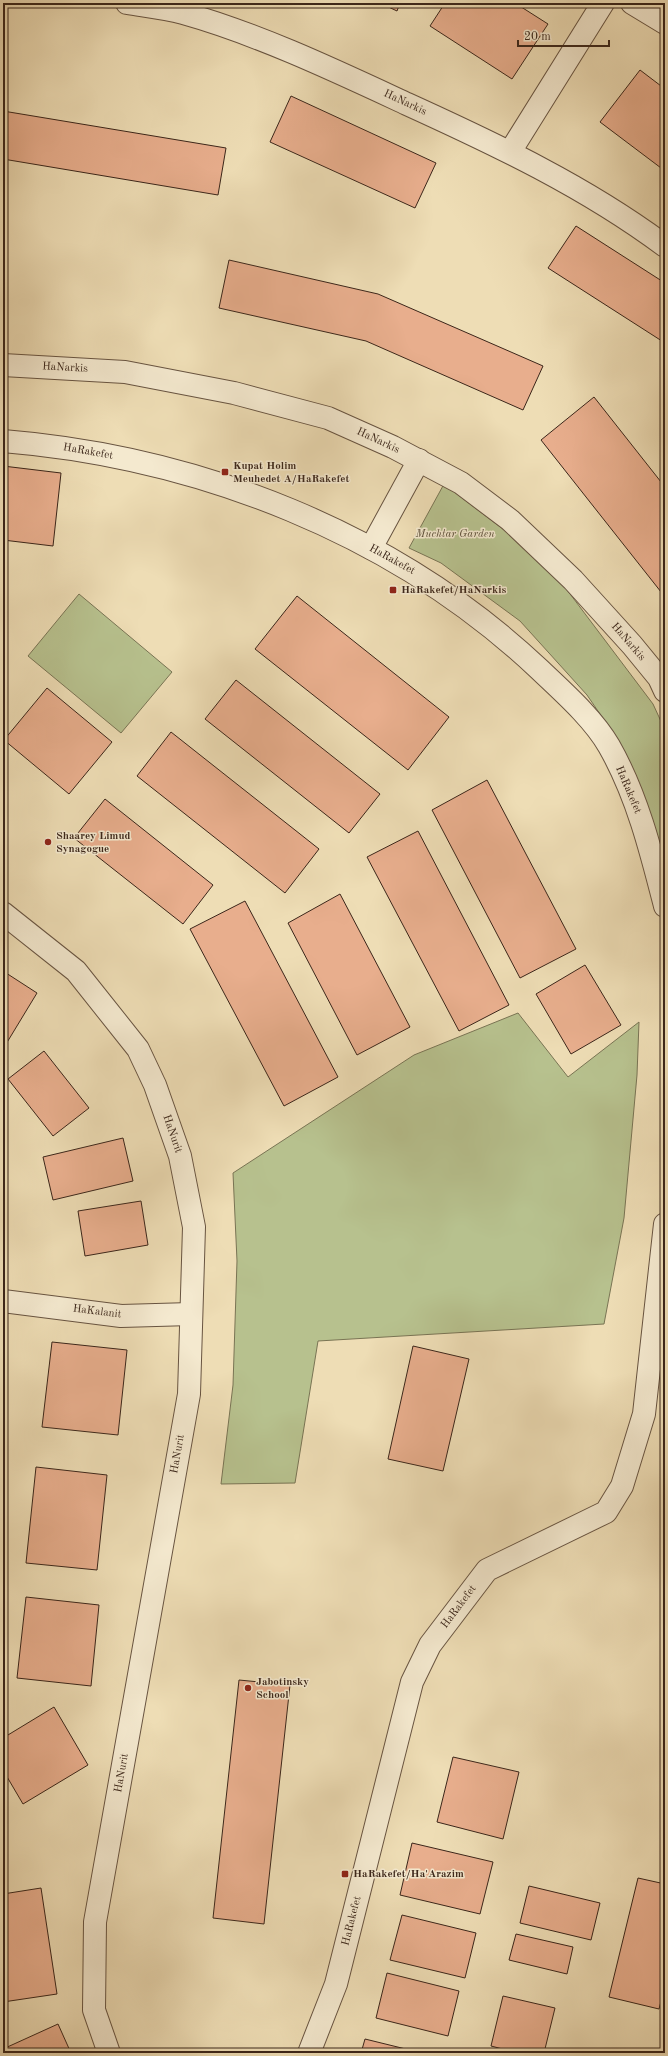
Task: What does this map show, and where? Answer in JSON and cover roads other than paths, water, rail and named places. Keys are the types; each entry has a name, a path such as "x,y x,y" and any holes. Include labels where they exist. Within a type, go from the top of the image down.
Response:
{"street":[{"name":"HaNarkis","path":"127,3 182,13 265,42 380,92 510,152 574,187 642,229 665,246"},
{"path":"510,152 604,3"},
{"path":"632,3 665,23"},
{"name":"HaNarkis","path":"3,365 125,372 234,393 328,418 394,447 461,483 510,520 573,580 632,645 659,678 665,690"},
{"name":"HaRakefet","path":"3,442 52,445 132,459 208,480 307,516 371,548 438,586 511,642 574,702 608,744 628,786 649,842 665,906"},
{"path":"371,548 419,460"},
{"name":"HaNurit","path":"3,913 76,971 138,1049 155,1085 180,1156 194,1227 189,1394 95,1922 94,2010 109,2053"},
{"name":"HaRakefet","path":"309,2053 336,1984 412,1682 430,1645 487,1570 606,1512 622,1486 644,1414 665,1224"},
{"name":"HaKalanit","path":"3,1300 121,1316 191,1314"}],"place":[{"name":"Kupat Holim Meuhedet A/HaRakefet","path":"225,472"},
{"name":"HaRakefet/HaNarkis","path":"393,590"},
{"name":"Shaarey Limud Synagogue","path":"48,842"},
{"name":"Jabotinsky School","path":"248,1688"},
{"name":"HaRakefet/Ha'Arazim","path":"345,1874"}],"park label":[{"name":"Muchtar Garden","path":"455,534"}]}
